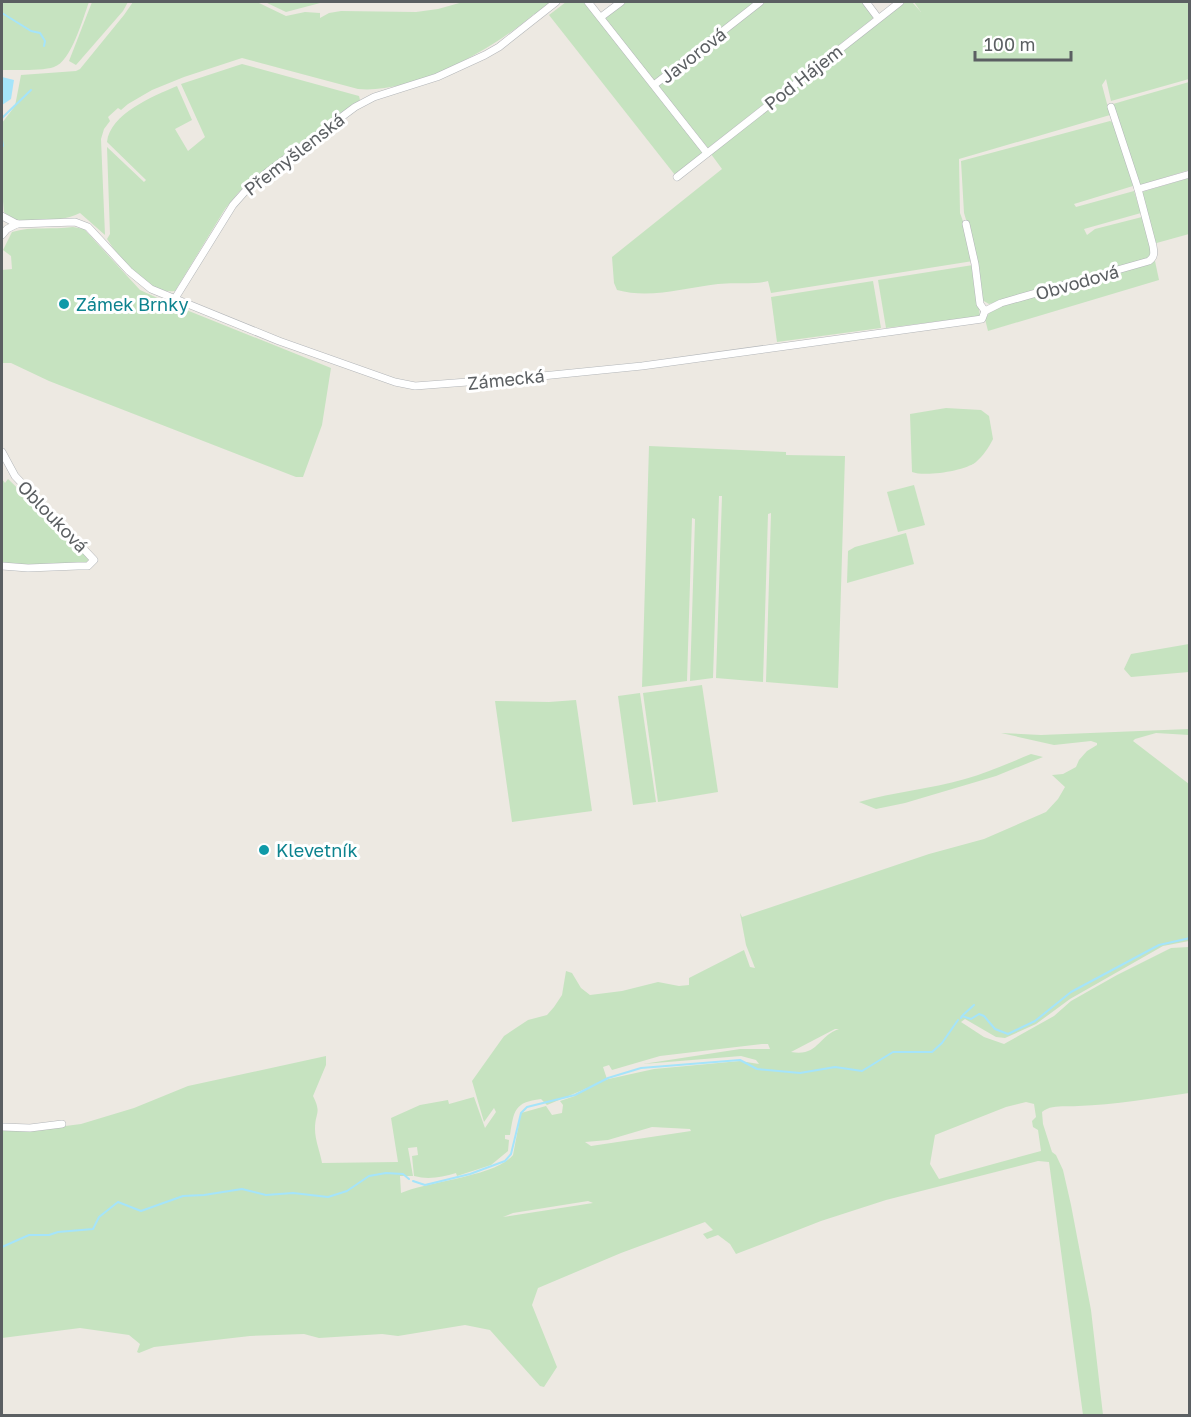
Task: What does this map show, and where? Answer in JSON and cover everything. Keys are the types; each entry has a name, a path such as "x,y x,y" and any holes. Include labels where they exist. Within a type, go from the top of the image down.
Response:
{"street":[{"name":"Přemyšlenská","path":"174,300 233,204 265,174 355,107 374,98 437,77 485,55 499,47 556,2"},
{"path":"588,2 707,153"},
{"path":"601,17 621,2"},
{"name":"Javorová","path":"654,85 760,2"},
{"path":"866,2 878,18"},
{"name":"Pod Hájem","path":"677,177 900,2"},
{"name":"Obvodová","path":"850,338 982,319 985,311 1001,303 1153,258 1154,252 1137,189 1111,107"},
{"path":"1137,189 1190,174"},
{"path":"2,216 16,224"},
{"path":"2,235 16,224 75,222 88,227 143,284 174,300"},
{"path":"966,224 975,264 980,304 985,311"},
{"name":"Zámecká","path":"174,300 279,342 395,382 415,386 642,366 850,338"},
{"name":"Oblouková","path":"2,452 15,476 94,560 88,566 28,568 2,566"},
{"path":"2,1127 30,1128 62,1124"}],"green space":[{"path":"2,2 89,2 76,39 60,63 54,67 36,70 2,70"},
{"path":"92,2 128,2 123,11 76,65 69,61"},
{"path":"133,2 257,2 286,16 305,12 320,13 320,18 329,13 341,11 416,12 463,2 551,2 535,16 534,14 497,42 475,55 427,77 380,89 358,89 242,58 184,77 152,90 121,110 118,108 108,117 110,121 101,139 105,235 80,213 56,220 12,220 4,212 2,123 15,106 21,75 80,69"},
{"path":"265,2 324,2 286,12"},
{"path":"566,2 584,2 703,152 675,175 549,15"},
{"path":"626,2 755,2 654,81 605,18"},
{"path":"765,2 864,2 876,16 708,148 658,86"},
{"path":"904,2 912,2 921,12 914,2 1189,2 1189,79 1111,101 1106,79 1102,85 1110,115 959,159 960,213 969,238 973,261 771,293 768,281 718,284 654,293 617,290 614,283 612,257 722,169 711,154"},
{"path":"242,64 359,96 360,100 283,160 255,177 238,193 225,209 175,291 155,288 127,266 107,239 110,234 107,147 144,182 146,180 107,142 110,132 116,123 134,107 177,86 192,120 175,129 188,151 205,137 181,84"},
{"path":"1189,82 1189,170 1140,185 1113,104"},
{"path":"1110,121 1114,123 1133,186 1074,204 1076,207 1134,191 1141,213 1084,229 1087,235 1095,229 1142,217 1152,253 1148,259 989,304 982,300 971,236 964,213 961,161"},
{"path":"1189,178 1189,234 1153,244 1142,192"},
{"path":"73,227 84,229 140,290 331,368 322,425 303,477 296,477 49,381 11,363 2,363 2,270 12,269 11,256 3,250 12,232"},
{"path":"1155,261 1159,280 988,331 985,319 993,308"},
{"path":"973,265 980,316 886,328 878,280"},
{"path":"873,281 881,328 777,342 771,297"},
{"path":"946,408 981,410 989,416 993,439 983,454 971,465 935,473 912,472 910,414"},
{"path":"649,446 786,452 786,455 845,456 838,688 766,682 771,513 768,514 763,682 716,678 722,496 719,496 713,678 690,681 695,519 692,518 687,681 642,687"},
{"path":"2,479 5,483 8,479 90,558 85,564 2,564"},
{"path":"914,485 925,525 898,532 887,492"},
{"path":"906,533 914,564 847,583 848,551"},
{"path":"1189,644 1189,672 1131,677 1124,669 1131,654"},
{"path":"702,685 718,792 658,802 643,693"},
{"path":"640,693 656,802 633,805 618,696"},
{"path":"576,700 592,811 512,822 495,701"},
{"path":"1189,729 1189,735 1156,733 1133,741 1189,784 1189,941 1163,946 1070,999 1036,1024 1005,1038 996,1037 965,1019 961,1022 984,1037 1004,1044 1054,1016 1071,1001 1117,975 1171,948 1189,947 1189,1093 1106,1104 1054,1107 1042,1112 1043,1124 1052,1152 1056,1155 1063,1170 1071,1205 1091,1310 1103,1415 1083,1415 1049,1162 1038,1161 886,1200 821,1221 736,1254 730,1244 718,1235 707,1239 703,1234 713,1230 705,1222 621,1253 538,1288 532,1305 557,1367 544,1387 540,1386 490,1330 465,1325 398,1336 382,1334 319,1338 304,1334 250,1336 154,1347 139,1353 137,1352 140,1344 129,1335 80,1328 2,1338 2,1129 27,1131 81,1124 134,1108 188,1086 326,1056 326,1065 313,1096 318,1110 315,1133 322,1163 398,1162 391,1118 420,1105 448,1100 449,1104 474,1097 485,1128 496,1112 494,1108 484,1122 472,1081 504,1036 528,1020 547,1015 554,1007 562,995 566,971 572,973 581,988 590,995 622,991 658,982 679,986 689,985 689,978 744,950 750,967 755,968 746,945 740,913 742,917 929,854 984,839 1046,812 1065,787 1052,775 1063,774 1076,767 1079,760 1097,743 1091,741 1054,745 1001,733 1041,735","holes":["835,1029 839,1029 826,1036 807,1052 791,1052","762,1044 768,1044 770,1049 740,1049 643,1064 741,1056 756,1060 759,1064 740,1061 654,1069 604,1080 607,1079 603,1067 609,1065 612,1070 660,1056","590,1087 575,1096 560,1101 563,1105 562,1113 552,1115 546,1106 521,1113 513,1155 505,1162 477,1173 401,1193 400,1176 413,1176 408,1148 417,1147 418,1155 412,1156 414,1176 435,1178 456,1173 457,1176 491,1165 508,1151 509,1140 505,1139 505,1135 510,1135 514,1114 520,1105 541,1099 547,1105","1026,1102 1034,1104 1036,1117 1032,1121 1033,1127 1038,1130 1041,1151 939,1179 930,1164 935,1135 1006,1107","652,1127 690,1129 691,1131 591,1146 585,1142 608,1140","588,1201 593,1203 503,1217 513,1213"]},
{"path":"1031,754 1043,757 996,776 905,803 876,809 859,802 965,779"}],"water":[{"path":"2,77 14,80 11,99 2,105"}],"waterway":[{"path":"2,13 31,31 40,33 45,41 44,46"},
{"path":"2,118 31,90"},
{"path":"2,140 3,146"},
{"path":"961,1018 962,1016 971,1019 979,1014 984,1016 995,1029 1008,1034 1035,1021 1071,992 1159,945 1190,938"},
{"path":"963,1015 974,1005"},
{"path":"413,1181 425,1185 470,1174 505,1161 511,1154 521,1113 527,1107 575,1095 608,1078 641,1068 740,1060 757,1069 800,1073 835,1067 862,1071 893,1052 932,1052 942,1043 958,1020"},
{"path":"2,1247 29,1235 49,1235 93,1229 99,1217 118,1202 141,1211 183,1196 242,1189 266,1195 293,1193 328,1197 347,1191 369,1176 386,1173 403,1174 409,1179"}],"place":[{"name":"Zámek Brnky","path":"64,304"},
{"name":"Klevetník","path":"264,850"}]}
